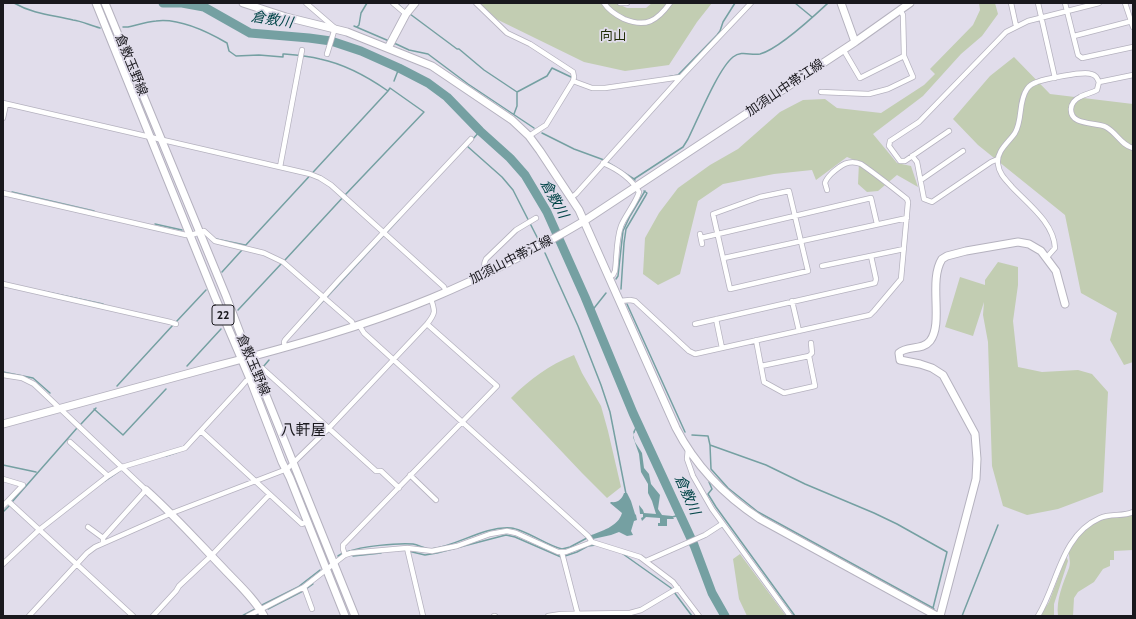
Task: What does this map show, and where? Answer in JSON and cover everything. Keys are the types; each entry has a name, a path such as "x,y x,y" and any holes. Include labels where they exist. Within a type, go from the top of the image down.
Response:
{"main road":[{"name":"倉敷玉野線","path":"96,3 345,616"},
{"name":"倉敷玉野線","path":"105,3 355,616"},
{"path":"243,3 286,17 390,44 432,66 512,120 529,136 572,197 676,428 688,448 706,471 721,488 747,511 937,616"},
{"path":"390,44 406,14 415,3"},
{"path":"841,3 855,42"},
{"name":"加須山中帯江線","path":"3,424 242,360 356,326 432,299 488,274 549,242 636,188 855,42 905,6"},
{"path":"940,616 976,479 977,459 975,434 943,375 932,368 900,360 899,353 903,349 924,346 929,342 935,332 937,270 942,259 947,256 966,251 1018,242 1029,244 1038,248 1047,257 1058,274 1065,304"},
{"path":"146,490 172,513 260,610"}],"street":[{"path":"306,3 334,30 327,53"},
{"path":"393,3 406,14"},
{"path":"476,3 499,27 507,33 530,44 573,72 573,81 546,125 529,136"},
{"path":"604,3 618,16 635,23 642,24 650,22 658,17 670,3"},
{"path":"620,3 627,3"},
{"path":"572,197 681,77 751,3"},
{"path":"1011,3 1016,26"},
{"path":"1038,3 1055,78"},
{"path":"1065,3 1078,55 1082,58 1133,47"},
{"path":"949,131 904,161 900,161 889,146 890,141 919,122 1006,32 1028,20 1100,3"},
{"path":"1125,3 1133,27"},
{"path":"821,92 869,94 888,89 913,77 904,56 903,15 905,6"},
{"path":"1074,36 1132,21"},
{"path":"843,49 860,78 904,56"},
{"path":"280,167 301,54"},
{"path":"1047,257 1055,248 1051,231 1001,174 998,164 999,153 1015,133 1018,126 1023,97 1028,88 1035,82 1055,78 1090,73 1097,77 1099,82 1097,90 1075,100 1071,110 1072,116 1077,120 1108,128 1123,143 1133,148"},
{"path":"1099,82 1133,75"},
{"path":"573,81 592,88 605,88 681,77"},
{"path":"3,118 4,103 312,174 331,185 344,196 444,287 446,292"},
{"path":"285,347 285,340 325,299 471,139"},
{"path":"921,180 963,151"},
{"path":"912,156 917,162 924,199 932,202 991,162 998,159"},
{"path":"604,162 622,173 631,181 639,192 619,233 615,271 613,275 609,277"},
{"path":"620,301 635,301 692,353 696,354 870,315 900,279 909,204 907,199 891,187 887,182 856,162 848,162 841,165 827,178 825,183 827,190"},
{"path":"789,191 808,271 730,289 718,233 713,214 760,197 789,191"},
{"path":"3,193 190,235 199,232 207,232 211,239 216,241 264,253 283,262 352,322 590,539 640,557 646,561 668,578 675,589 698,616"},
{"path":"702,244 700,236 871,198 877,224"},
{"path":"724,258 907,218"},
{"path":"488,274 484,264 486,259 510,235 532,221"},
{"path":"822,266 904,249"},
{"path":"695,324 875,283 876,280 871,256"},
{"path":"3,284 175,323"},
{"path":"103,541 255,482 286,469 293,464 427,324 432,318 434,312 432,299"},
{"path":"792,301 799,331"},
{"path":"716,319 722,348"},
{"path":"344,553 343,545 497,386 427,324"},
{"path":"756,340 764,382 784,393 814,386 809,356 812,353 810,343"},
{"path":"761,366 809,356"},
{"path":"259,367 262,368 376,471 381,471 399,488"},
{"path":"3,374 29,381 146,490 103,541 87,553 29,616"},
{"path":"3,564 40,531 108,476 122,467 180,450 201,431 202,428 246,381 250,380"},
{"path":"201,431 302,524 307,522"},
{"path":"70,442 108,476"},
{"path":"688,448 687,459 693,476 722,524 790,616"},
{"path":"410,475 436,500"},
{"path":"3,479 22,485 3,506"},
{"path":"156,615 176,592 179,586 211,556 269,495"},
{"path":"8,501 131,616"},
{"path":"1038,616 1051,590 1060,563 1078,534 1099,518 1133,512"},
{"path":"646,561 705,535 722,524"},
{"path":"88,527 103,541"},
{"path":"248,616 305,589 334,564 344,553 407,550 432,551 457,546 490,534 507,531 516,533 563,555 578,615"},
{"path":"563,555 590,539"},
{"path":"407,550 423,616"},
{"path":"305,589 312,609"},
{"path":"548,616 630,613 641,610 675,589"}],"green space":[{"name":"向山","path":"479,3 616,3 627,8 646,8 652,3 712,3 697,22 669,65 625,71 584,62 488,15"},
{"path":"979,3 995,3 998,14 982,36 961,54 923,96 873,134 897,163 911,166 918,187 897,175 878,191 867,192 858,184 859,162 847,157 816,180 812,170 774,174 723,184 698,201 680,274 658,285 643,274 645,238 659,213 678,188 710,165 738,149 780,112 803,100 825,99 837,108 881,113 924,85 935,74 930,69 973,25 980,10"},
{"path":"1014,57 1050,94 1133,104 1133,362 1124,365 1110,340 1117,313 1081,293 1065,215 978,145 953,119 990,76"},
{"path":"998,262 1018,267 1018,285 1013,321 1018,367 1042,372 1078,370 1092,374 1108,392 1103,492 1058,509 1027,515 1003,506 992,466 988,342 983,315 984,302 973,336 945,327 960,277 985,285 985,280"},
{"path":"574,355 582,373 601,406 621,487 607,498 511,398 540,373 556,363"},
{"path":"1133,515 1133,550 1114,551 1114,560 1110,560 1110,566 1103,569 1094,582 1078,592 1074,598 1073,616 1058,616 1059,598 1069,568 1069,553 1073,543 1089,527 1101,520 1111,516"},
{"path":"740,554 786,616 747,616 739,599 733,559"},
{"path":"1066,557 1068,561 1054,604 1054,616 1040,616 1049,602"}],"shaded area":[{"path":"633,437 642,453 644,468 649,474 651,484 660,495 658,509 662,515 672,516 674,519 667,519 667,526 658,526 658,523 660,523 660,518 646,517 642,521 641,518 643,517 643,514 640,514 639,505 644,513 656,514 648,493 648,484 641,472 639,454"},
{"path":"624,493 627,493 636,515 637,520 634,521 631,531 633,535 627,536 619,532 593,539 589,536 608,528 620,518 622,513 610,503 619,500"}],"waterway":[{"path":"14,3 35,12 80,21 100,28"},
{"name":"倉敷川","path":"163,3 182,3 204,7 250,33 331,41 361,51 428,83 447,97 480,131 510,158 525,175 547,212 585,297 633,413 694,545 712,593 725,616"},
{"path":"357,27 359,25 361,13 367,3"},
{"path":"397,3 403,9"},
{"path":"667,77 678,75 717,35 735,3"},
{"path":"795,3 812,17"},
{"path":"635,180 634,179 683,147 721,72 733,57 740,54 760,54 777,46 796,32 828,3"},
{"path":"410,14 459,49 484,70 517,92 517,106 514,114"},
{"path":"123,27 156,21 174,22 202,30 227,43 229,51 236,56 259,55 283,57 283,54 311,57 329,61 356,72 388,91 390,88 424,112 285,260"},
{"path":"354,26 389,41"},
{"path":"394,43 409,50 428,54 468,84 534,128"},
{"path":"394,81 399,68"},
{"path":"517,92 547,76 552,68 571,77"},
{"path":"244,247 388,91"},
{"path":"472,140 480,131"},
{"path":"542,133 574,149 604,160"},
{"path":"467,146 502,177 513,190 538,239"},
{"path":"607,162 634,179"},
{"path":"621,289 626,229 647,193 644,191"},
{"path":"616,279 618,276 623,231 645,191"},
{"path":"12,192 94,211"},
{"path":"386,233 399,219"},
{"path":"155,224 182,230"},
{"path":"327,297 384,235"},
{"path":"216,239 245,245"},
{"path":"222,272 242,250"},
{"path":"545,253 578,326 601,385 610,412 626,494"},
{"path":"238,310 281,264"},
{"path":"176,322 206,290"},
{"path":"42,291 103,304"},
{"path":"591,312 606,293"},
{"path":"304,322 324,300"},
{"path":"627,304 685,432"},
{"path":"117,386 173,325"},
{"path":"187,366 221,329"},
{"path":"263,367 269,360"},
{"path":"3,372 33,378 50,393"},
{"path":"94,409 123,435 166,389"},
{"path":"81,424 96,408"},
{"name":"倉敷川","path":"634,432 638,423"},
{"path":"12,502 77,428"},
{"path":"692,435 708,436 711,469"},
{"path":"710,445 766,465 805,484 874,513 947,552 934,609"},
{"path":"166,456 178,452"},
{"path":"3,465 36,472"},
{"path":"711,469 728,488 758,512 933,608"},
{"path":"105,481 121,470"},
{"path":"709,482 712,489 708,494 716,507 795,616"},
{"path":"3,512 10,505"},
{"path":"672,517 680,515"},
{"path":"962,616 998,525"},
{"path":"346,552 380,545 398,544 413,544 431,549 451,544 490,530 501,528 517,529 550,545 562,549 570,547 587,538"},
{"path":"408,551 425,555 506,535 515,537 561,557"},
{"path":"565,556 588,546 596,545"},
{"path":"338,556 343,553"},
{"path":"353,556 381,553"},
{"path":"623,554 671,588 692,616"},
{"path":"260,606 298,587 320,570"},
{"path":"306,589 313,584"},
{"path":"268,609 303,591"},
{"path":"242,616 257,608"}],"district":[{"name":"八軒屋","path":"303,431"}]}
